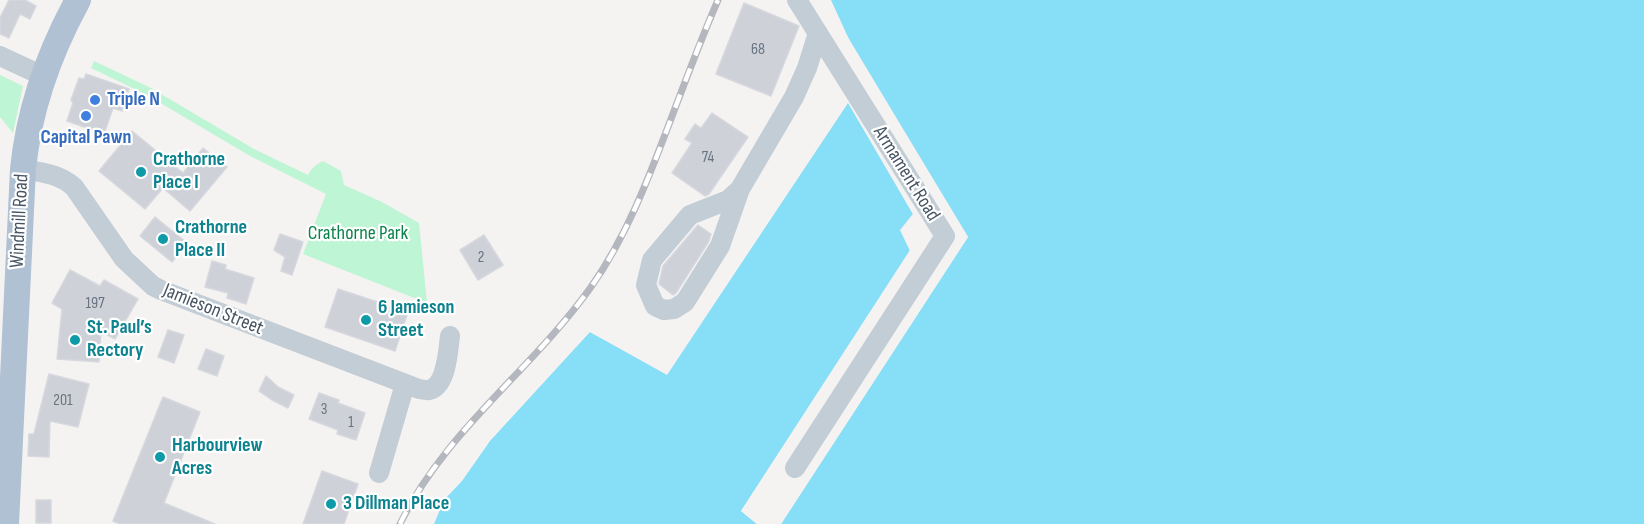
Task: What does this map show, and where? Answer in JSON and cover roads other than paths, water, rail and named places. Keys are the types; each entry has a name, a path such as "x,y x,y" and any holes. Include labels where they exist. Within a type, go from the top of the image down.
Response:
{"main road":[{"name":"Windmill Road","path":"6,524 26,141 43,76 64,26 78,0"}],"street":[{"name":"Armament Road","path":"795,468 945,236 797,0"},
{"path":"740,189 728,200 690,215 652,260 646,285 655,306 664,310 674,309 686,302 720,246 740,189 794,97 807,68 818,33"},
{"path":"0,56 43,76"},
{"name":"Jamieson Street","path":"23,169 44,172 66,180 74,187 124,259 153,286 408,384"},
{"path":"379,473 408,384 426,390 435,387 445,371 450,336"}],"water":[{"path":"831,0 1644,0 1644,524 781,524 968,237 852,46"},
{"path":"848,102 913,214 901,230 910,250 741,511 757,524 434,524 444,500 462,481 490,441 590,332 667,374"}],"railway":[{"path":"400,524 441,459 568,317 604,268 646,184 718,0"}],"place":[{"name":"Triple N","path":"95,100"},
{"name":"Capital Pawn","path":"86,116"},
{"name":"Crathorne Place I","path":"141,172"},
{"name":"Crathorne Place II","path":"163,239"},
{"name":"6 Jamieson Street","path":"366,320"},
{"name":"St. Paul’s Rectory","path":"75,340"},
{"name":"Harbourview Acres","path":"160,457"},
{"name":"3 Dillman Place","path":"331,504"}],"park label":[{"name":"Crathorne Park","path":"358,234"}]}
